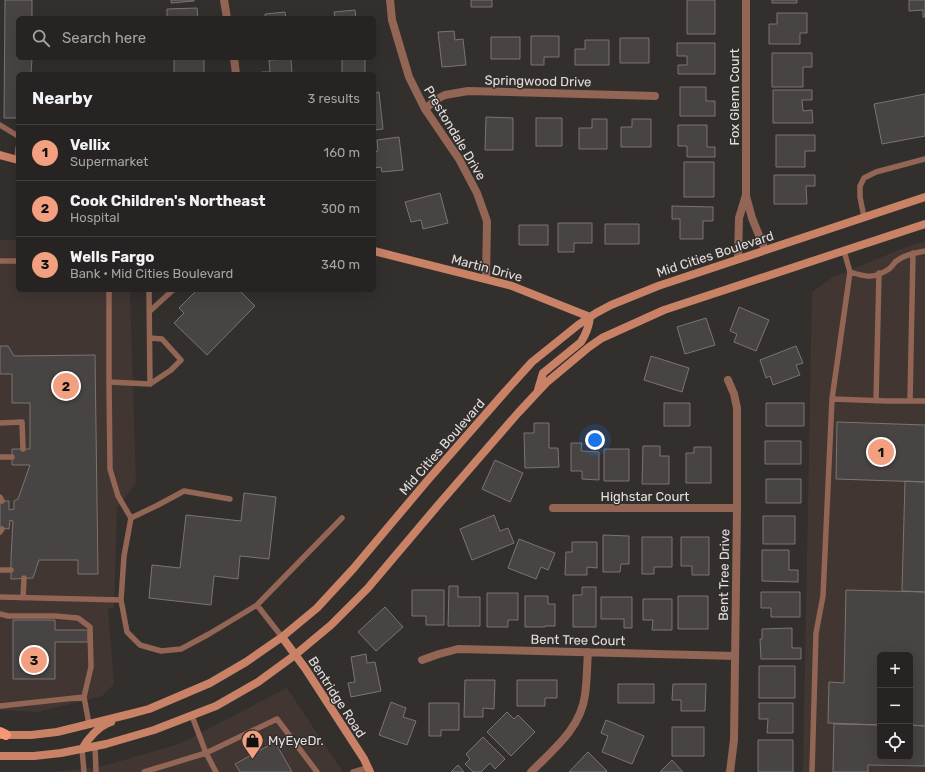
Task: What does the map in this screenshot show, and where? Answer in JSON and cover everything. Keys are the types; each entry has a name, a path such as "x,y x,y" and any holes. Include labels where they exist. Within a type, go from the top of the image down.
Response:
{"main road":[{"path":"0,155 16,160"},
{"name":"Mid Cities Boulevard","path":"2,734 31,735 57,732 149,709 210,683 246,662 282,637 317,608 353,569 427,481 532,362 590,317 611,305 658,286 925,198"},
{"path":"0,756 34,756 61,753 106,744 154,730 192,716 216,706 258,682 295,655 331,624 368,588 546,382 602,338 664,310 925,224"},
{"name":"Martin Drive","path":"376,252 512,286 590,317"},
{"path":"537,393 543,373 581,342 589,326 590,317"},
{"name":"Bentridge Road","path":"282,637 309,674 369,770"},
{"path":"82,749 88,739 106,724 130,714"}],"street":[{"path":"224,0 227,16"},
{"name":"Prestondale Drive","path":"390,0 392,20 409,77 425,109 459,159 477,193 487,221 486,279"},
{"name":"Fox Glenn Court","path":"746,0 746,195 752,218 765,250"},
{"path":"234,60 236,72"},
{"name":"Springwood Drive","path":"425,109 437,99 445,95 468,92 655,96"},
{"name":"Fox Glenn Court","path":"738,259 739,218 746,195"},
{"name":"Bent Tree Drive","path":"728,380 734,394 737,408 734,740 730,772"},
{"name":"Highstar Court","path":"552,508 737,508"},
{"name":"Bent Tree Court","path":"422,660 458,649 735,656"},
{"path":"531,772 568,734 577,722 582,710 585,696 588,652"}],"lane":[{"path":"0,126 16,135"},
{"path":"864,217 860,197 860,186 864,178 876,172 925,159"},
{"path":"812,772 816,633 823,596 832,399 850,272 844,251"},
{"path":"850,272 862,276 873,276 890,268 897,260 913,253 925,251"},
{"path":"910,401 913,253"},
{"path":"0,261 16,261"},
{"path":"876,400 880,273"},
{"path":"109,292 110,469 118,496 131,518 124,556 120,600 127,632 140,644 161,651 181,649 257,605 342,518"},
{"path":"149,292 150,384"},
{"path":"150,310 171,292"},
{"path":"109,382 150,384 171,370 181,360 162,339 150,338"},
{"path":"832,399 925,401"},
{"path":"0,423 22,422 23,449"},
{"path":"0,457 12,457"},
{"path":"131,518 184,491 230,499"},
{"path":"0,570 11,570"},
{"path":"23,598 24,578"},
{"path":"0,597 120,600"},
{"path":"257,605 282,637"},
{"path":"0,614 8,616 55,616 78,618 90,627 91,667 84,697 89,724"},
{"path":"0,706 84,697"},
{"path":"192,716 206,753 216,772"},
{"path":"144,772 206,753 277,720 317,772"},
{"path":"95,746 96,772"},
{"path":"82,749 84,772"},
{"path":"354,772 369,770"}],"shaded area":[{"path":"0,240 16,240 16,292 130,292 136,483 117,508 114,608 108,608 114,684 102,696 38,712 0,710"},
{"path":"925,242 925,772 803,772 812,292 833,277 911,245"},
{"path":"287,688 343,772 53,772 103,766 179,744"}],"building":[{"path":"5,0 32,0 32,16 16,16 16,60 32,60 31,72 16,72 16,118 4,118"},
{"path":"171,0 194,0 194,1 171,3"},
{"path":"471,0 492,0 492,7 471,7"},
{"path":"687,0 715,0 715,34 687,34"},
{"path":"772,0 797,0 797,3 772,3"},
{"path":"909,0 925,0 925,17 923,17 923,10 909,11"},
{"path":"197,8 198,16 167,16 167,9"},
{"path":"355,10 356,16 335,16 334,12"},
{"path":"285,12 286,16 265,16 265,14"},
{"path":"777,13 807,13 807,33 800,33 800,44 769,44 769,24 777,24"},
{"path":"454,31 455,40 463,39 466,65 442,67 438,32"},
{"path":"531,36 559,36 559,57 544,57 544,65 531,65"},
{"path":"491,37 520,37 520,59 491,59"},
{"path":"620,38 649,38 649,63 620,63"},
{"path":"585,40 609,40 609,65 575,65 575,49 585,49"},
{"path":"677,43 715,43 715,74 678,74 678,65 687,65 687,56 677,56"},
{"path":"772,53 812,53 812,67 803,67 803,87 772,87"},
{"path":"174,60 204,60 204,72 174,72"},
{"path":"269,60 291,60 292,72 270,72"},
{"path":"342,60 365,60 365,72 342,72"},
{"path":"680,87 706,87 706,101 715,101 715,116 680,116"},
{"path":"773,90 812,90 812,100 802,100 803,111 812,110 813,123 773,123"},
{"path":"379,92 383,129 376,130 376,93"},
{"path":"925,94 925,136 882,144 874,104"},
{"path":"486,117 513,118 513,150 485,150"},
{"path":"536,118 562,118 562,146 536,146"},
{"path":"592,119 607,119 607,149 579,149 579,128 592,128"},
{"path":"632,119 651,119 651,147 621,147 621,127 632,127"},
{"path":"678,125 707,125 707,147 715,147 715,157 687,157 687,146 678,146"},
{"path":"776,135 815,135 815,151 805,151 805,167 776,167"},
{"path":"399,137 403,170 382,172 381,167 376,168 376,152 378,151 377,140"},
{"path":"684,162 714,162 714,197 684,197"},
{"path":"774,175 815,175 815,186 806,186 807,204 774,204"},
{"path":"440,193 448,223 423,229 421,220 411,222 405,202"},
{"path":"672,206 713,207 713,221 703,221 703,239 680,239 680,219 672,219"},
{"path":"558,223 592,223 592,243 574,243 574,252 558,252"},
{"path":"605,224 639,224 639,244 605,244"},
{"path":"519,225 548,225 548,245 519,245"},
{"path":"195,292 241,292 255,306 207,355 174,323 184,313 179,308"},
{"path":"739,307 769,320 756,351 734,342 737,334 730,331"},
{"path":"706,318 715,345 685,354 677,327"},
{"path":"0,346 8,346 14,356 95,355 98,574 78,574 78,560 39,560 33,578 11,579 13,521 10,520 9,529 0,528 0,501 9,501 9,510 14,509 14,501 18,499 30,465 12,465 12,449 30,449 30,403 12,403 12,374 0,374"},
{"path":"796,346 803,363 796,365 800,375 773,385 770,376 766,378 760,360"},
{"path":"651,356 689,368 682,392 644,380"},
{"path":"664,403 690,403 690,426 664,426"},
{"path":"766,403 804,403 804,426 766,426"},
{"path":"837,422 925,425 925,482 836,479"},
{"path":"534,423 549,423 549,448 558,448 559,467 525,468 524,433 534,433"},
{"path":"765,441 801,441 801,464 765,464"},
{"path":"571,443 582,443 581,451 599,452 599,480 582,479 582,471 571,471"},
{"path":"643,446 660,446 660,456 669,456 669,484 642,484"},
{"path":"694,447 711,447 711,483 686,483 686,453 694,453"},
{"path":"604,449 629,449 629,481 604,481"},
{"path":"495,460 523,473 510,502 482,489"},
{"path":"766,479 801,479 801,503 766,503"},
{"path":"905,481 925,482 925,592 902,591"},
{"path":"244,493 276,497 269,559 240,556 238,579 214,576 211,605 149,598 152,565 180,568 186,515 241,521"},
{"path":"494,515 500,531 508,528 514,543 472,560 460,529"},
{"path":"763,516 795,516 795,544 763,544"},
{"path":"603,535 629,536 629,564 621,564 620,572 603,572"},
{"path":"642,537 672,537 672,567 654,567 654,574 642,574"},
{"path":"681,537 709,537 709,575 692,575 692,566 681,566"},
{"path":"519,539 555,553 548,570 541,567 536,579 508,568"},
{"path":"572,542 597,542 597,568 587,567 587,575 565,575 566,552 572,552"},
{"path":"762,550 789,550 789,570 798,570 798,582 762,581"},
{"path":"449,586 458,586 458,597 480,597 480,626 448,626"},
{"path":"582,587 596,587 596,627 573,627 573,595 582,595"},
{"path":"412,590 444,590 444,625 426,625 426,616 412,616"},
{"path":"846,590 925,592 925,726 913,725 913,652 877,652 877,725 828,723 829,682 844,683"},
{"path":"761,592 800,592 800,617 771,617 771,608 761,608"},
{"path":"487,593 518,593 518,620 508,620 508,627 487,627"},
{"path":"525,596 548,596 548,604 555,604 555,626 525,627"},
{"path":"678,596 708,596 708,629 678,629"},
{"path":"601,597 632,597 632,628 624,628 624,619 601,619"},
{"path":"643,599 672,599 672,630 652,630 653,620 643,620"},
{"path":"385,607 403,627 376,651 358,632"},
{"path":"13,620 55,620 55,630 88,630 88,642 55,642 55,679 13,679"},
{"path":"792,628 792,648 801,648 801,659 761,659 760,639 762,639 762,629"},
{"path":"366,654 367,663 375,662 381,691 351,697 348,683 355,682 351,657"},
{"path":"759,666 795,666 795,698 759,698"},
{"path":"465,680 495,680 494,709 483,708 483,717 464,717"},
{"path":"517,680 557,680 557,698 545,698 545,706 517,706"},
{"path":"618,684 654,684 654,703 618,703"},
{"path":"673,684 706,684 705,711 681,711 681,700 672,700"},
{"path":"391,702 406,708 403,717 416,721 407,745 379,735"},
{"path":"429,703 459,703 459,730 441,730 441,736 429,736"},
{"path":"759,703 793,703 793,733 767,733 768,719 759,719"},
{"path":"507,712 514,719 518,715 535,732 511,756 487,732"},
{"path":"606,720 644,736 632,764 602,752 608,736 601,733"},
{"path":"834,724 877,725 877,760 913,760 913,725 925,726 925,766 868,765 868,772 833,772"},
{"path":"672,727 704,727 704,756 672,756"},
{"path":"483,737 505,759 495,769 490,763 481,772 473,772 465,764 470,759 466,754"},
{"path":"758,740 793,740 793,772 758,772"},
{"path":"275,742 292,772 240,772 235,764"},
{"path":"588,752 607,771 569,772"},
{"path":"672,760 683,772 660,772"},
{"path":"458,765 464,772 451,772"}],"place":[{"name":"Cook Children's Northeast","path":"66,386"},
{"name":"Vellix","path":"881,452"},
{"name":"Wells Fargo","path":"34,660"},
{"name":"MyEyeDr.","path":"252,760"}]}
